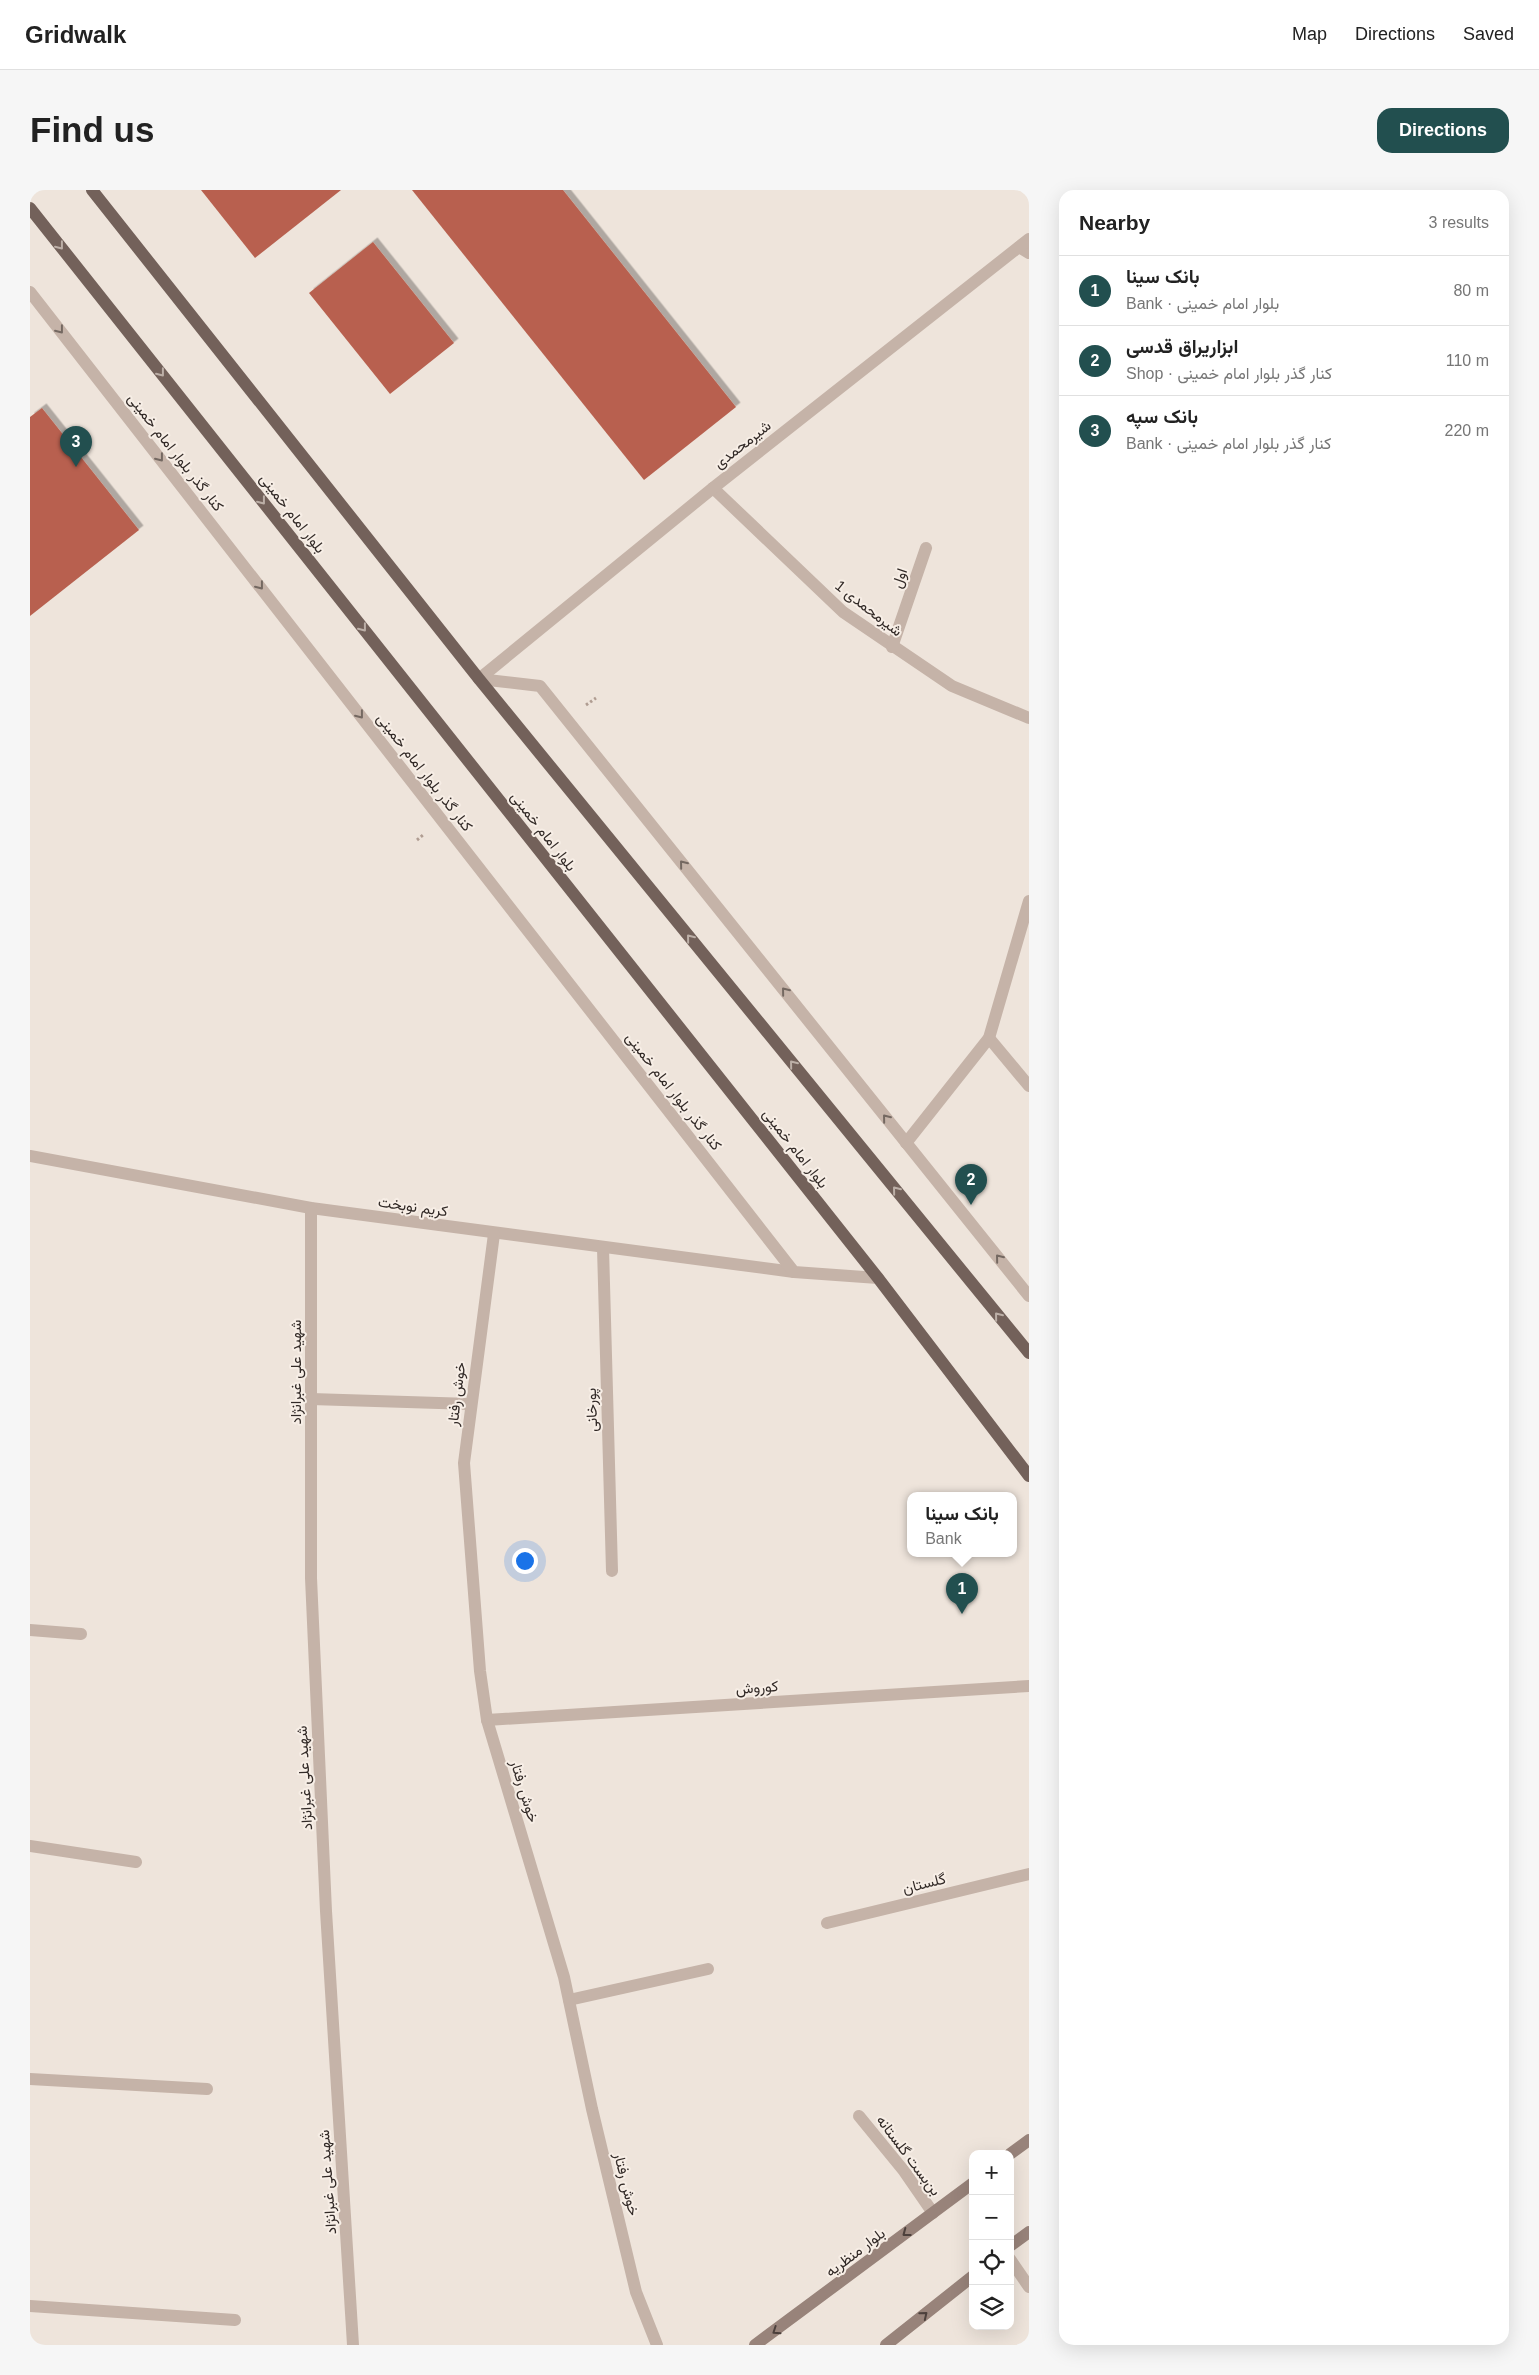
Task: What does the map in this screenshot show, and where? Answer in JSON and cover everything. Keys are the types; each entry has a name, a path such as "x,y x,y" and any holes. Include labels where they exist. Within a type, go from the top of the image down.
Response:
{"main road":[{"path":"92,190 479,678 1029,1353"},
{"name":"بلوار امام خمینی","path":"30,208 878,1278 1029,1476"},
{"path":"1014,2151 1029,2140"},
{"name":"بلوار منظریه","path":"755,2345 969,2186"},
{"path":"1014,2243 1029,2232"},
{"path":"886,2345 969,2279"}],"street":[{"name":"شیرمحمدی","path":"479,678 713,488 1026,246"},
{"name":"کنار گذر بلوار امام خمینی","path":"30,292 794,1272"},
{"name":"شیرمحمدی 1","path":"713,488 843,612 952,686 1029,718"},
{"name":"اول","path":"892,647 926,548"},
{"path":"479,678 540,686 1029,1296"},
{"path":"906,1143 989,1038 1029,901"},
{"path":"989,1038 1029,1086"},
{"name":"کریم نوبخت","path":"30,1156 312,1208 494,1234 794,1272 878,1278"},
{"name":"شهید علی غبرانژاد","path":"312,1208 311,1578 326,1911 353,2345"},
{"name":"خوش رفتار","path":"494,1234 464,1463 480,1671 486,1720 564,1978 592,2108 636,2292 657,2345"},
{"name":"پورخانی","path":"603,1248 612,1571"},
{"path":"312,1399 472,1404"},
{"path":"30,1630 81,1634"},
{"name":"کوروش","path":"486,1720 1029,1686"},
{"path":"30,1846 136,1862"},
{"name":"گلستان","path":"827,1923 1029,1874"},
{"path":"569,2000 708,1969"},
{"path":"30,2079 207,2089"},
{"name":"بن‌بست گلستانه","path":"859,2116 904,2171 933,2213"},
{"path":"1014,2265 1029,2287"},
{"path":"30,2306 235,2320"}],"building":[{"path":"201,190 341,190 255,258"},
{"path":"412,190 563,190 736,407 644,480"},
{"path":"373,242 454,343 390,394 309,293"},
{"path":"42,408 139,530 30,616 30,417"}],"place":[{"name":"بانک سپه","path":"76,467"},
{"name":"ابزاریراق قدسی","path":"971,1205"},
{"name":"بانک سینا","path":"962,1614"}]}
